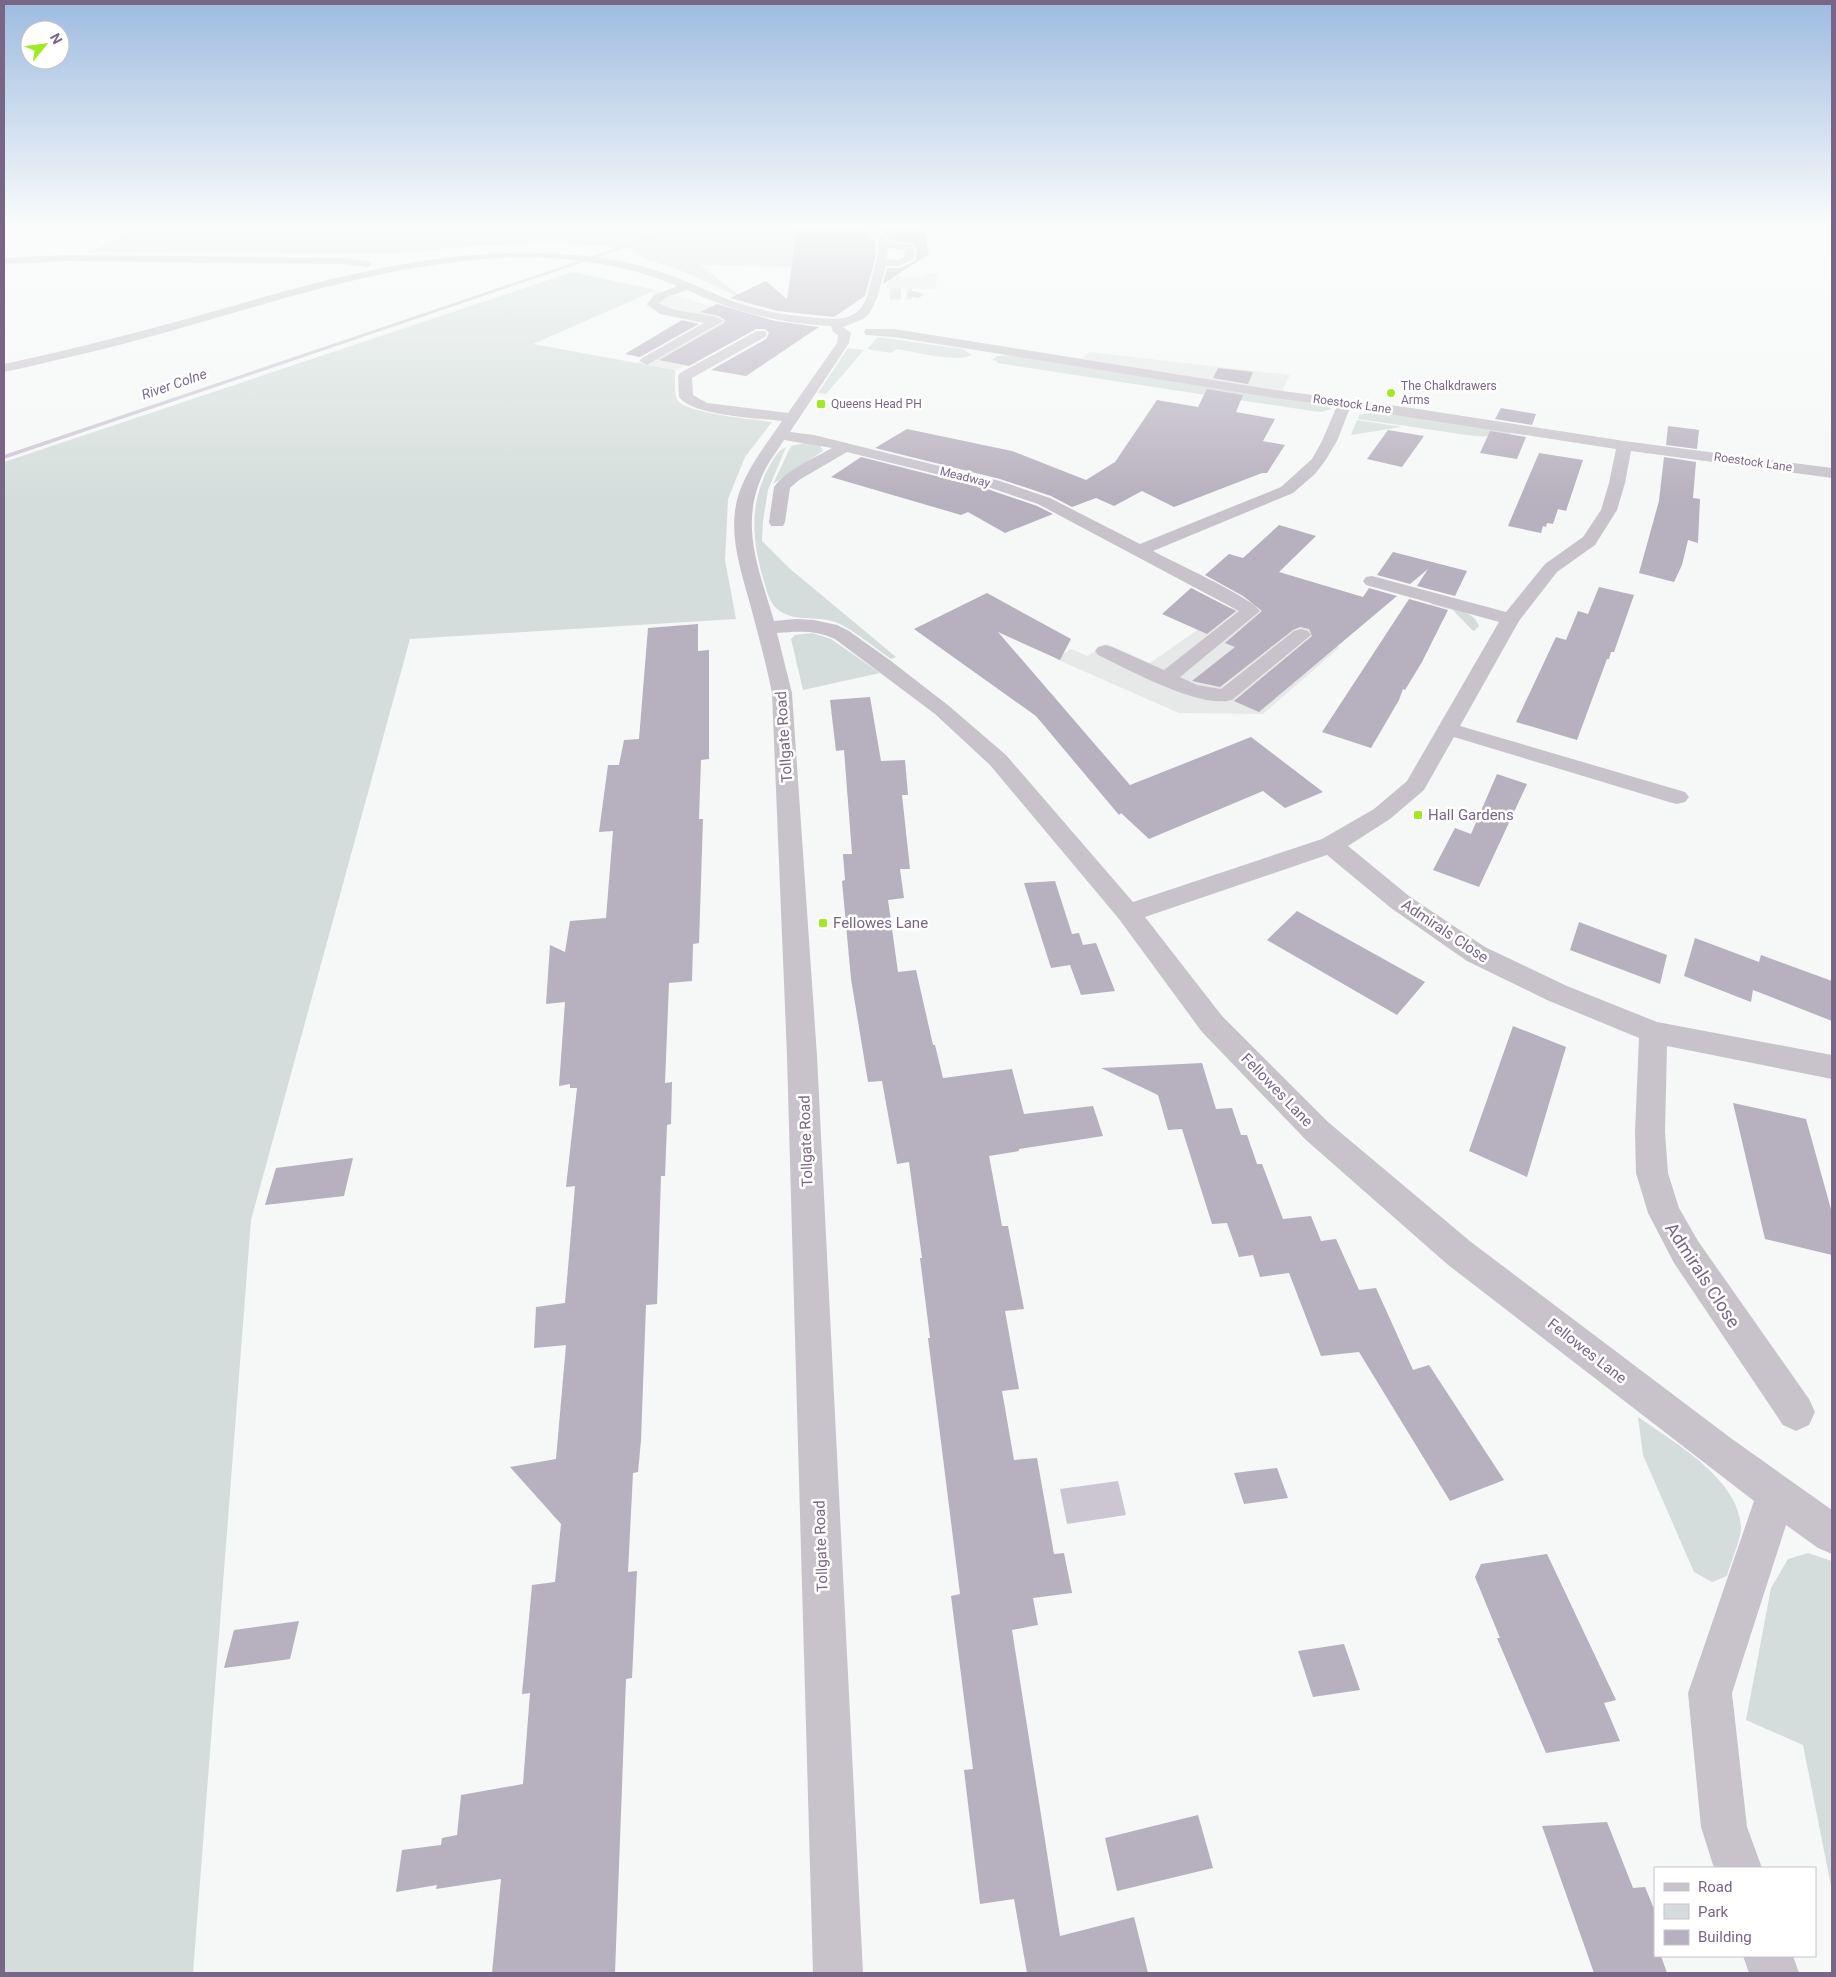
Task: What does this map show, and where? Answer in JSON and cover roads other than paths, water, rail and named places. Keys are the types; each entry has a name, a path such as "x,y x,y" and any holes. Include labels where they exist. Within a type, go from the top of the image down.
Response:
{"street":[{"path":"4,368 117,342 210,315"},
{"path":"647,361 691,334 717,321 684,315"},
{"path":"768,315 815,322 841,332 858,315"},
{"path":"868,315 870,329"},
{"name":"Roestock Lane","path":"854,320 870,329 1338,412 1832,473"},
{"name":"Tollgate Road","path":"838,1973 802,1056 782,693 743,543 743,511 755,473 791,418 841,332 870,329"},
{"path":"761,334 685,376 686,397 696,404 706,406 791,418"},
{"path":"977,363 992,350"},
{"path":"1140,550 1287,490 1303,478 1319,460 1329,444 1338,412"},
{"name":"Meadway","path":"780,435 814,439 1020,492 1069,513 1251,611 1166,678"},
{"path":"1128,913 1331,845 1382,814 1416,785 1510,618 1552,568 1589,541 1610,510 1624,446"},
{"path":"777,522 782,486 792,477 845,447"},
{"path":"1372,580 1510,618"},
{"name":"Fellowes Lane","path":"766,628 796,625 830,629 842,635 884,665 942,710 998,760 1128,913 1212,1024 1317,1131 1459,1253 1776,1495 1832,1534"},
{"path":"1105,652 1192,690 1226,696 1301,635"},
{"path":"1449,729 1677,797"},
{"name":"Admirals Close","path":"1331,845 1400,902 1476,954 1557,993 1653,1032 1832,1067"},
{"name":"Admirals Close","path":"1653,1032 1650,1132 1652,1173 1664,1213 1686,1252 1796,1412"},
{"path":"1738,1867 1724,1827 1710,1693 1776,1495"},
{"path":"1768,1957 1774,1973"}],"waterway":[{"name":"River Colne","path":"4,457 423,315"}],"place":[{"name":"The Chalkdrawers Arms","path":"1391,393"},
{"name":"Queens Head PH","path":"821,404"},
{"name":"Hall Gardens","path":"1418,815"},
{"name":"Fellowes Lane","path":"823,923"}]}
